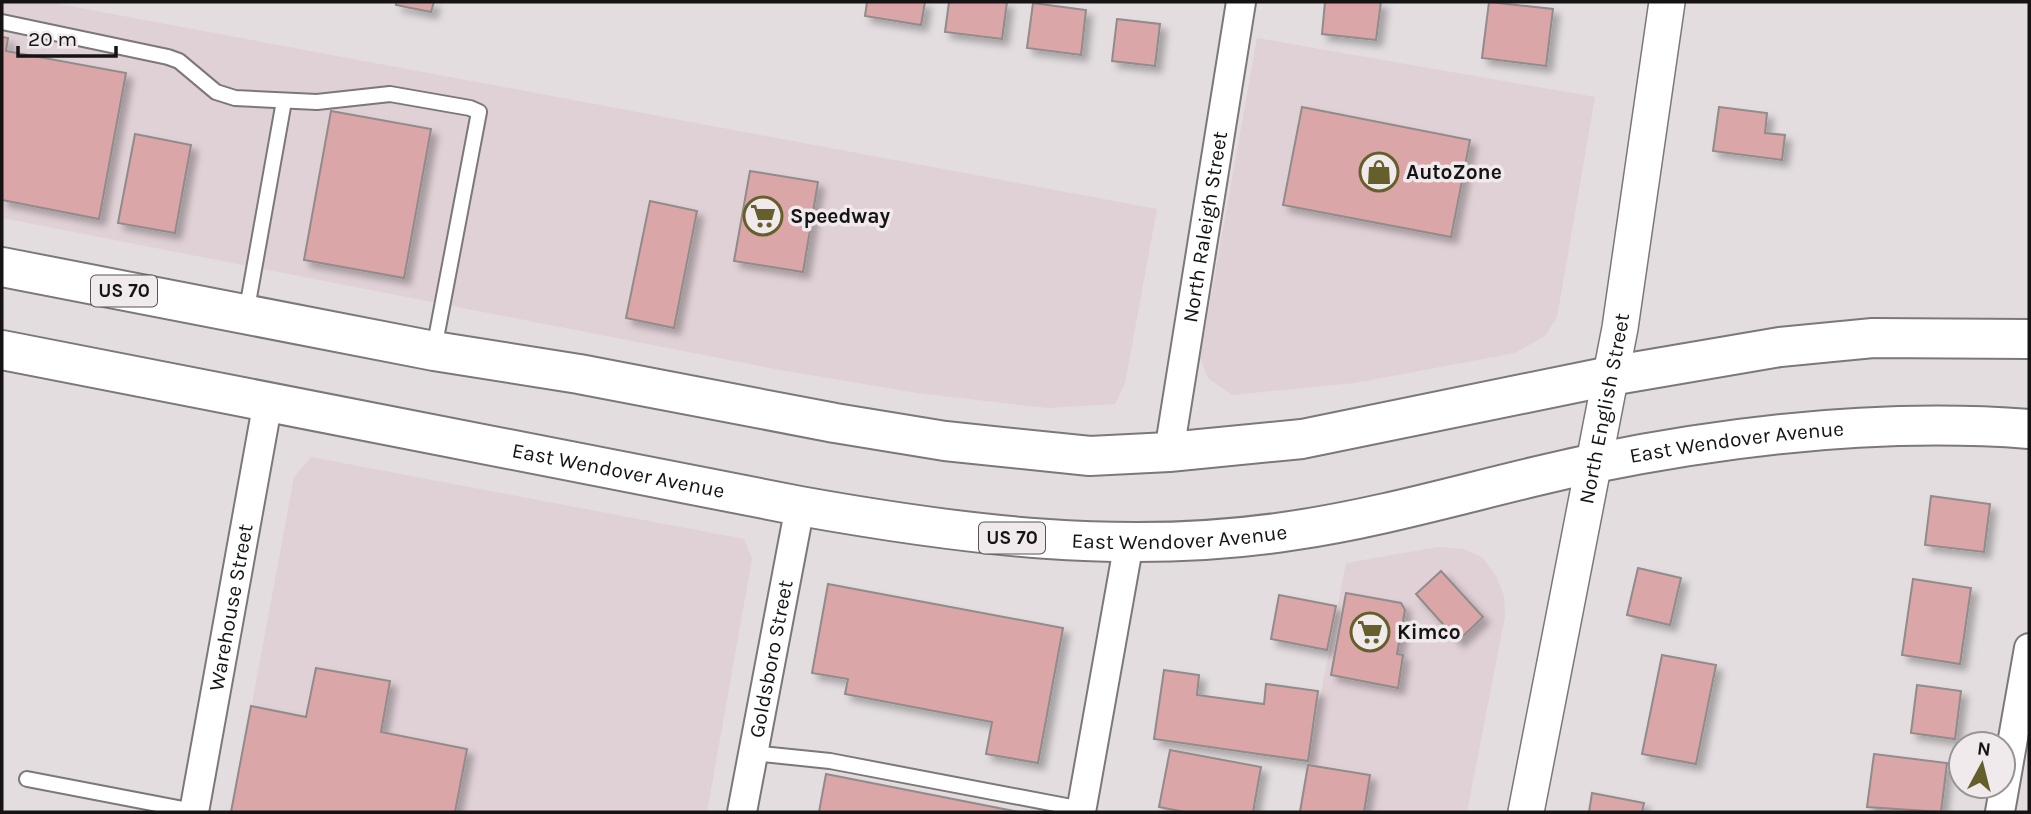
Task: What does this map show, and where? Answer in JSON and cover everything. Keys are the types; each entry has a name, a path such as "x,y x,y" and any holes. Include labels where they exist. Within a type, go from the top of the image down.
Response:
{"highway":[{"name":"US 70","path":"2,267 434,351 945,441 1090,456 1169,452 1302,439 1610,376 1780,347 1873,338 2029,339"},
{"name":"East Wendover Avenue","path":"2,350 800,506 975,534 1036,540 1203,540 1288,532 1384,515 1593,464 1719,441 1809,431 1891,426 2029,429"}],"street":[{"name":"North Raleigh Street","path":"1169,452 1241,2"},
{"name":"North English Street","path":"1526,812 1610,376 1646,158 1667,2"},
{"name":"Warehouse Street","path":"194,811 268,401"},
{"name":"Goldsboro Street","path":"742,812 800,506"},
{"path":"1082,811 1129,542"},
{"path":"2000,812 2029,648"}],"lane":[{"path":"2,22 168,57 179,61 216,92 235,98 329,102 390,94 470,108 479,112 434,351"},
{"path":"245,315 284,101"},
{"path":"753,753 830,761 1082,811"},
{"path":"27,779 194,811"}],"shaded area":[{"path":"2,2 48,2 1157,209 1125,383 1115,404 1047,408 917,393 780,370 2,218"},
{"path":"1257,38 1595,97 1557,317 1545,336 1515,353 1355,383 1232,395 1208,378 1200,358"},
{"path":"311,457 744,539 752,559 707,812 232,812 294,477"},
{"path":"1438,547 1464,549 1482,557 1496,576 1504,596 1505,616 1467,812 1298,812 1346,563"}],"building":[{"path":"396,2 434,2 431,12 396,5"},
{"path":"867,2 925,2 921,25 865,16"},
{"path":"949,2 1007,2 1002,39 945,32"},
{"path":"1325,2 1381,2 1376,40 1322,34"},
{"path":"1489,2 1553,9 1546,66 1482,58"},
{"path":"1033,3 1086,10 1081,55 1027,48"},
{"path":"1117,19 1160,24 1155,66 1112,61"},
{"path":"2,37 8,38 6,51 126,73 99,219 2,200"},
{"path":"1302,107 1470,140 1451,237 1283,205"},
{"path":"1719,107 1767,113 1765,133 1785,135 1782,160 1713,151"},
{"path":"331,111 431,129 404,278 304,260"},
{"path":"135,134 191,145 175,233 118,223"},
{"path":"750,171 818,182 803,272 734,261"},
{"path":"650,201 697,211 674,328 626,318"},
{"path":"1931,496 1990,504 1984,552 1925,545"},
{"path":"1638,568 1681,578 1670,625 1627,615"},
{"path":"1441,571 1483,617 1458,641 1416,594"},
{"path":"1913,579 1971,588 1960,664 1902,655"},
{"path":"828,584 1063,628 1038,763 986,754 992,722 845,694 848,679 812,673"},
{"name":"Kimco","path":"1346,593 1401,603 1405,610 1397,654 1403,655 1398,688 1331,675"},
{"path":"1279,595 1336,606 1327,650 1271,639"},
{"path":"1662,655 1716,665 1696,764 1642,754"},
{"path":"316,668 390,681 381,732 467,749 455,812 231,812 251,706 306,717"},
{"path":"1164,670 1199,675 1197,695 1264,704 1266,684 1318,691 1308,761 1154,739"},
{"path":"1917,685 1961,691 1956,730 1947,730 1947,738 1911,733"},
{"path":"1170,750 1261,767 1253,812 1185,812 1159,807"},
{"path":"1874,754 1947,763 1941,812 1867,807"},
{"path":"1308,765 1370,775 1364,812 1300,812"},
{"path":"826,774 1019,812 819,812"},
{"path":"1592,793 1644,803 1642,812 1589,812"}],"place":[{"name":"AutoZone","path":"1379,172"},
{"name":"Speedway","path":"763,216"},
{"name":"Kimco","path":"1370,632"}]}
